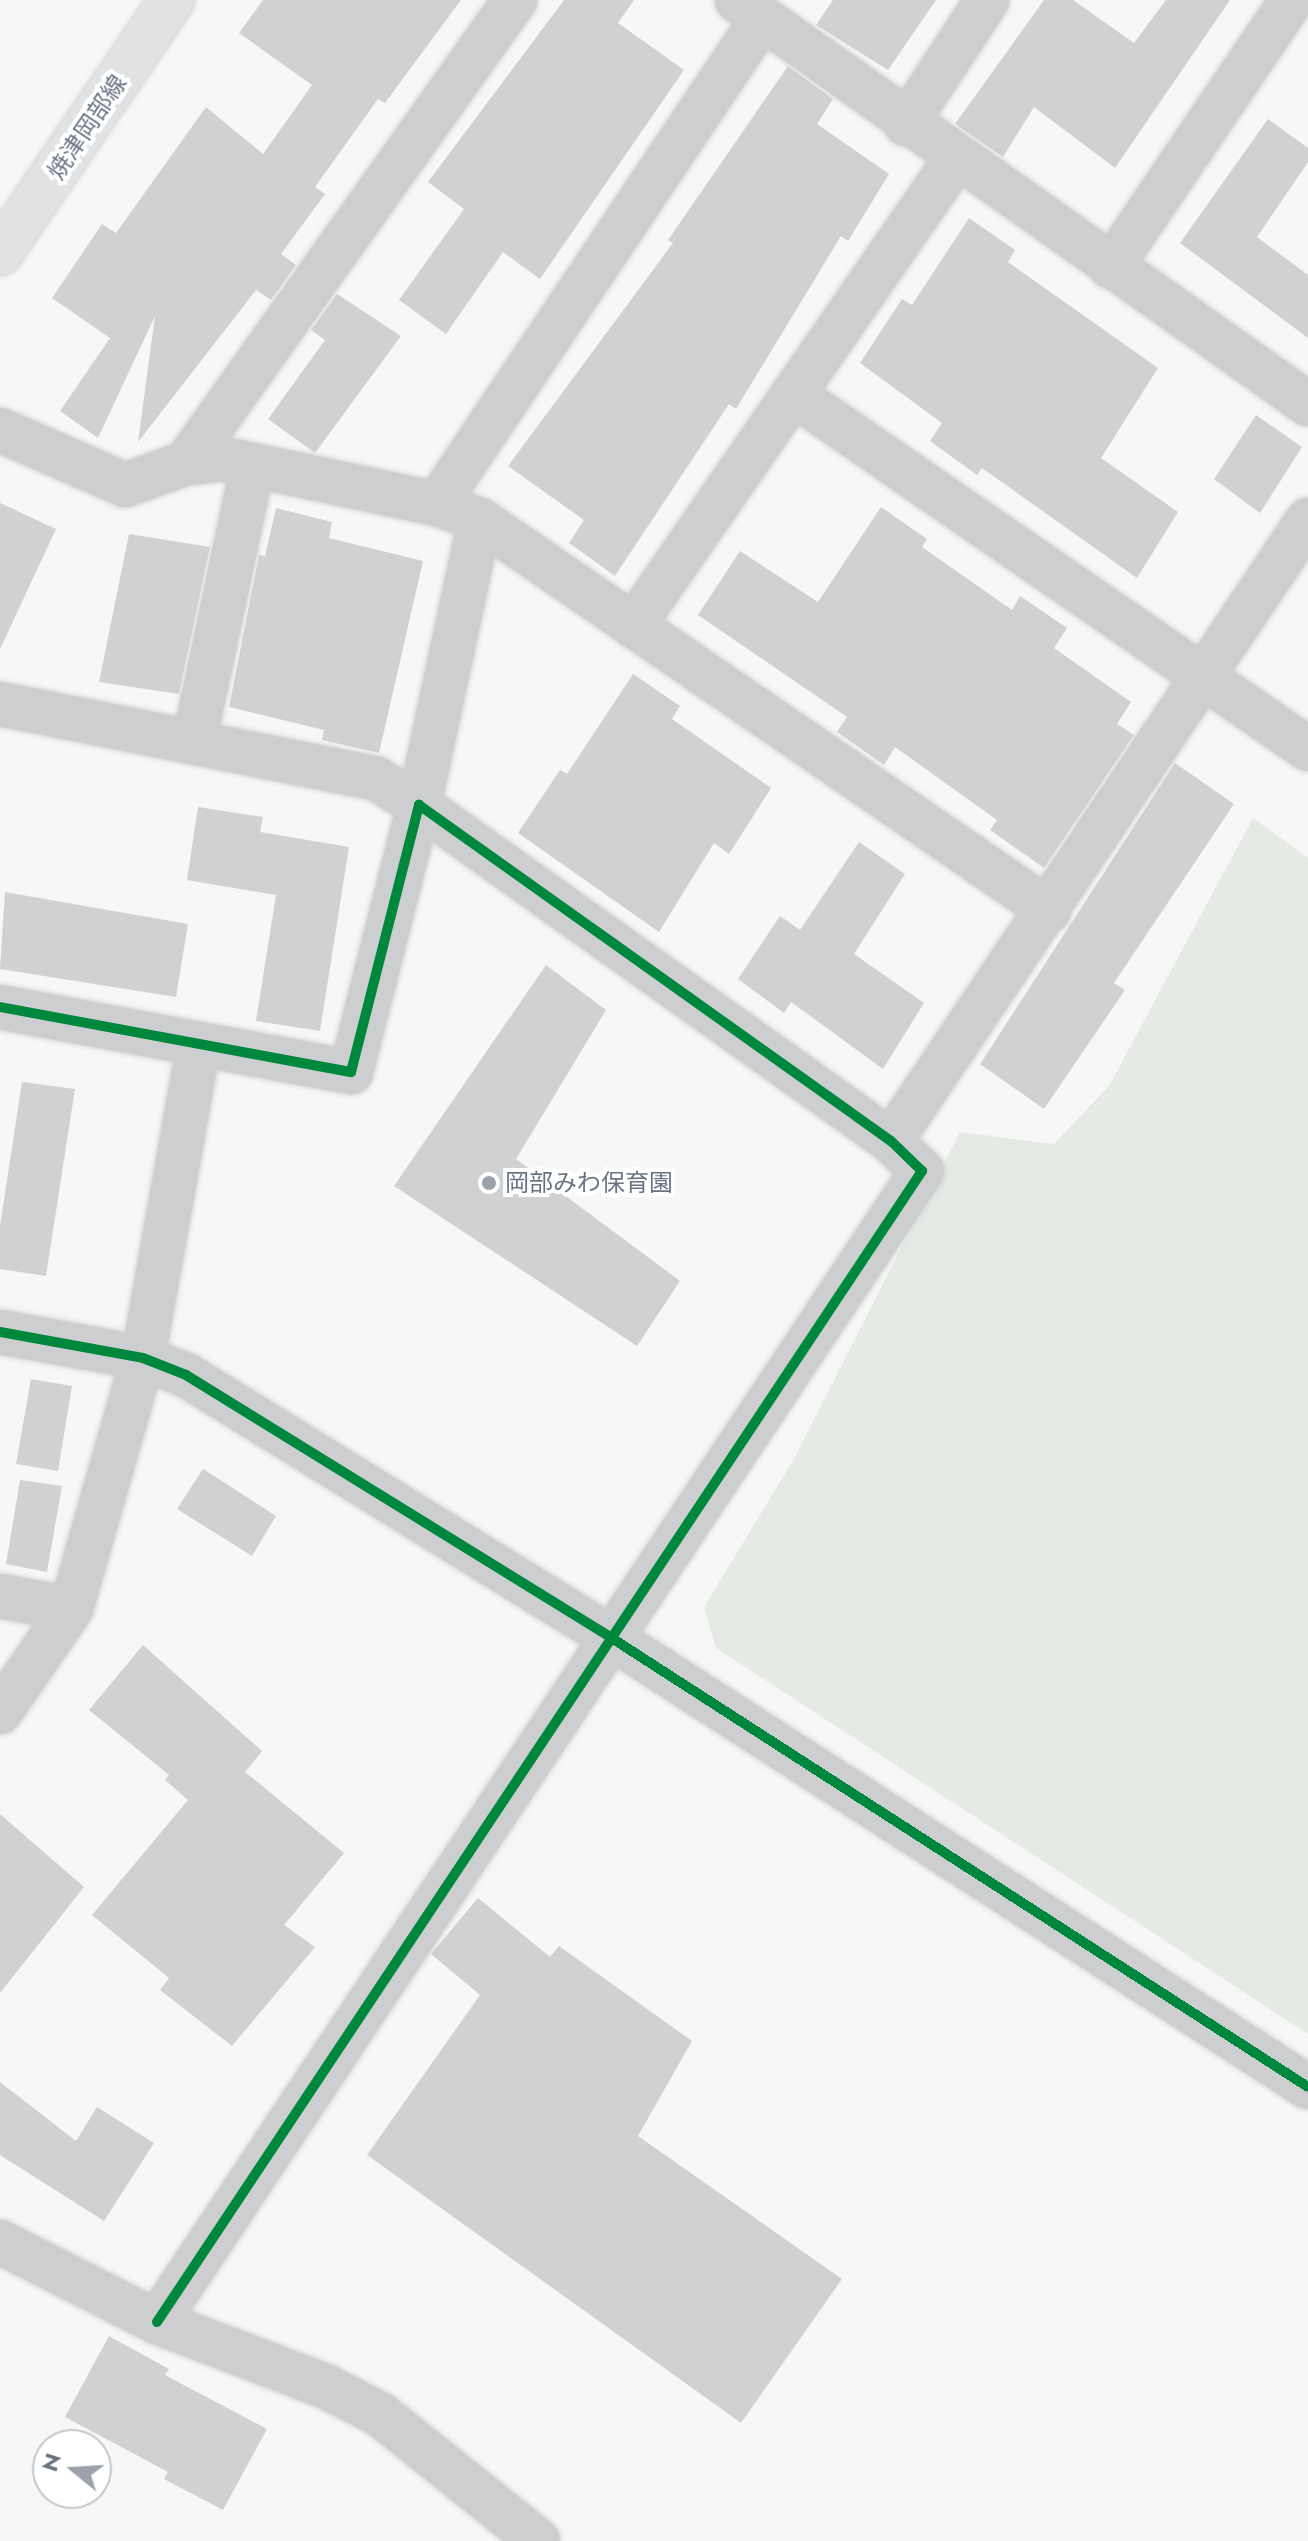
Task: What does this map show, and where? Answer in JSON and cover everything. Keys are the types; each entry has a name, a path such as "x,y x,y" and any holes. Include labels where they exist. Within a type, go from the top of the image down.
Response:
{"main road":[{"name":"焼津岡部線","path":"0,253 172,0"}],"street":[{"path":"186,463 515,0"},
{"path":"906,124 987,0"},
{"path":"1111,267 1292,0"},
{"path":"437,504 750,9 906,124 1308,404"},
{"path":"633,626 956,159"},
{"path":"793,394 1308,749"},
{"path":"0,430 125,485 186,463 224,459 437,504 480,520 1049,910"},
{"path":"194,742 253,465"},
{"path":"0,1007 351,1072 419,805 480,520"},
{"path":"891,1141 1205,680 1308,520"},
{"path":"0,704 375,778 419,805 891,1141 922,1171 157,2322"},
{"path":"0,1712 71,1609 143,1358 199,1044"},
{"path":"0,1332 143,1358 186,1375 610,1637 1308,2087"},
{"path":"0,1596 71,1609"},
{"path":"0,2242 157,2322 327,2387 381,2415 538,2541"}],"shaded area":[{"path":"1253,818 1308,858 1308,2034 716,1648 704,1607 794,1459 960,1132 1054,1144 1109,1086"}],"building":[{"path":"263,0 461,0 385,103 378,99 315,187 325,194 281,254 296,265 271,300 256,290 138,442 155,316 98,438 60,411 110,338 52,298 102,224 116,233 206,107 263,154 312,85 239,33"},
{"path":"564,0 634,0 618,23 684,70 540,279 503,252 446,334 399,300 464,209 428,182"},
{"path":"833,0 936,0 888,70 816,25"},
{"path":"1044,0 1073,0 1134,43 1166,0 1230,0 1115,168 1034,107 1003,157 955,124"},
{"path":"788,66 833,99 817,124 889,174 848,241 841,236 736,409 729,404 615,576 569,543 584,520 508,466 673,243 668,240"},
{"path":"1268,119 1308,148 1308,162 1257,237 1308,275 1308,338 1180,243"},
{"path":"969,218 1015,250 1008,262 1158,368 1101,458 1178,512 1137,578 982,468 977,475 930,441 942,423 860,363 902,299 912,305"},
{"path":"337,294 401,336 315,453 268,419 325,340 311,330"},
{"path":"1256,415 1302,447 1260,513 1214,479"},
{"path":"0,503 56,529 0,649"},
{"path":"881,507 927,539 922,547 1012,610 1020,596 1067,628 1054,648 1131,702 1117,724 1134,735 1044,868 990,830 997,820 895,747 884,765 837,732 847,717 698,615 740,551 818,602"},
{"path":"276,508 332,522 329,538 423,561 379,753 322,740 324,730 229,707 259,555 265,556"},
{"path":"129,534 210,547 179,694 99,682"},
{"path":"633,674 680,706 672,719 771,788 729,854 714,843 659,932 518,833 560,770 567,774"},
{"path":"1175,763 1234,804 1114,983 1125,990 1044,1109 980,1064"},
{"path":"198,807 263,817 260,832 349,847 320,1031 256,1021 276,895 187,880"},
{"path":"859,842 905,874 854,954 924,1003 883,1069 791,1002 784,1013 738,979 780,916 800,930"},
{"path":"5,892 188,924 176,997 0,969"},
{"path":"546,965 606,1010 516,1159 680,1281 637,1346 394,1186"},
{"path":"22,1082 75,1089 46,1276 0,1269 0,1226"},
{"path":"31,1379 72,1386 58,1471 16,1464"},
{"path":"203,1469 276,1516 252,1556 177,1509"},
{"path":"20,1480 62,1486 47,1572 6,1564"},
{"path":"143,1645 262,1751 245,1772 344,1853 284,1925 315,1947 232,2046 160,1990 169,1978 92,1915 188,1800 165,1780 169,1775 89,1710"},
{"path":"0,1814 84,1887 0,1993"},
{"path":"478,1898 550,1957 559,1946 692,2041 638,2136 842,2279 741,2423 367,2155 480,1995 431,1954"},
{"path":"0,2082 76,2141 97,2107 154,2143 104,2221 0,2155"},
{"path":"109,2336 169,2369 165,2375 267,2429 223,2510 164,2479 168,2472 112,2442 112,2429 87,2429 65,2417"}],"cycle path":[{"path":"0,1007 351,1072 419,805 891,1141 922,1171 157,2322"},
{"path":"0,1332 143,1358 186,1375 610,1637 1308,2087"}],"place":[{"name":"岡部みわ保育園","path":"489,1183"}]}
